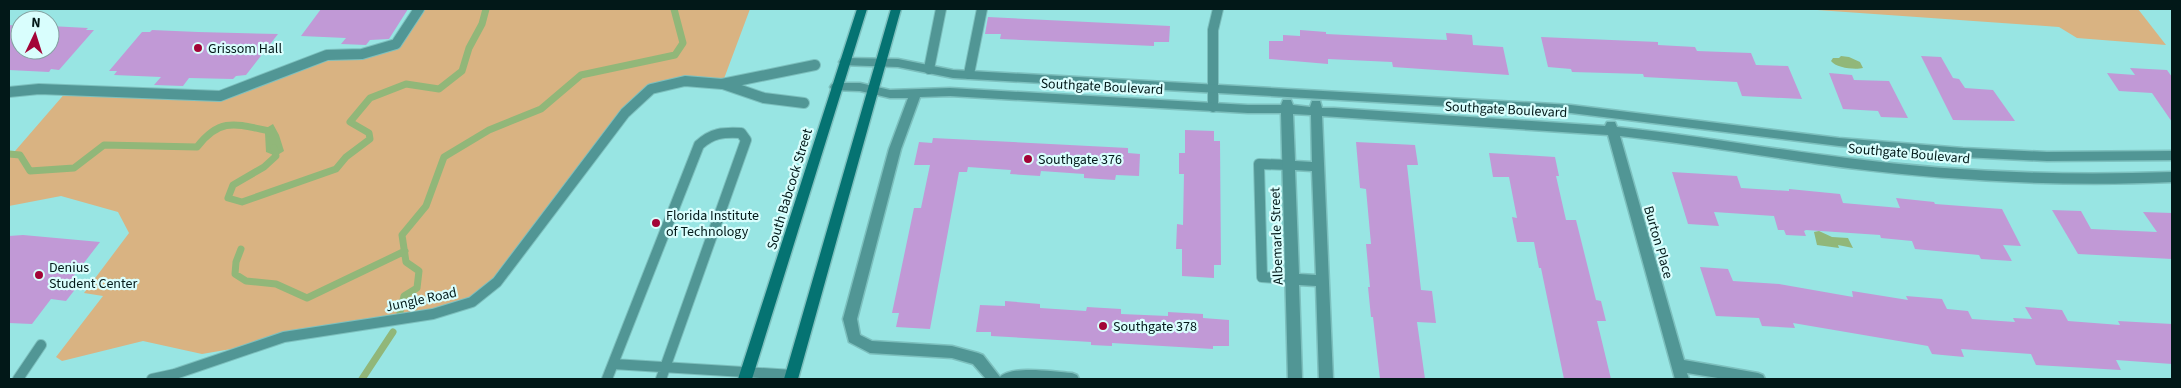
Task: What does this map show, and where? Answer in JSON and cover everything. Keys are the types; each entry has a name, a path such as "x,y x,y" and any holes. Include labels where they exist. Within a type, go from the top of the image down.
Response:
{"main road":[{"name":"South Babcock Street","path":"747,375 862,9"},
{"path":"792,377 896,9"}],"street":[{"name":"Southgate Boulevard","path":"845,62 880,61 969,74 1607,112 1923,151 2015,156 2113,158 2172,156"},
{"name":"Southgate Boulevard","path":"836,87 872,89 890,94 950,92 1213,107 1287,109 1612,131 1674,137 1846,162 1936,172 2025,177 2129,179 2172,177"},
{"path":"916,92 895,149 850,319 854,338 870,347 952,352 978,359 994,379"},
{"name":"Albemarle Street","path":"1286,93 1295,379"},
{"path":"1316,94 1317,166 1326,379"},
{"name":"Burton Place","path":"1607,112 1682,379"},
{"path":"1289,165 1317,166"},
{"path":"1293,279 1323,281"},
{"path":"1677,365 1758,379"},
{"path":"1006,379 1027,376 1072,379"}],"lane":[{"path":"9,92 39,89 220,96 328,56 362,54 396,44 419,9"},
{"path":"929,69 942,9"},
{"path":"969,74 982,9"},
{"path":"1213,107 1213,30 1218,9"},
{"path":"722,84 815,65"},
{"name":"Jungle Road","path":"152,379 175,374 284,337 433,314 472,302 497,282 625,114 651,89 685,81 722,84"},
{"path":"722,84 764,98 804,103"},
{"path":"607,379 698,145 709,135 718,132 741,133 746,140 661,379"},
{"path":"1289,165 1259,164 1262,277 1293,279"},
{"path":"18,379 41,345"},
{"path":"613,364 666,366 747,375 792,377"}],"shaded area":[{"path":"419,9 750,9 722,84 685,81 651,89 625,113 497,282 472,302 433,314 202,354 143,341 62,361 56,357 103,296 84,293 129,233 118,212 61,196 9,206 9,158 67,91 220,96 327,55 396,44"},
{"path":"1803,9 2138,9 2166,45 2077,38 2059,27"},
{"path":"1841,56 1860,62 1863,68 1846,68 1831,61 1833,58"},
{"path":"273,124 284,151 276,156 266,152 265,133 263,130"},
{"path":"1819,231 1832,237 1848,238 1853,248 1838,245 1839,248 1817,245 1814,232"}],"building":[{"path":"321,9 408,9 389,39 370,40 366,45 341,44 346,38 301,36"},
{"path":"988,17 1170,26 1169,42 1154,42 1154,46 1000,39 1001,34 985,34"},
{"path":"9,25 10,60 60,60 60,27 94,30 59,70 51,69 49,72 9,70"},
{"name":"Grissom Hall","path":"152,30 278,34 246,75 236,76 233,79 189,78 183,86 154,85 161,77 114,75 117,71 109,71 142,32 150,32"},
{"path":"1300,30 1326,32 1326,34 1447,40 1446,33 1472,35 1473,45 1503,47 1509,75 1393,67 1392,62 1328,59 1328,64 1269,59 1269,41 1283,41 1283,35 1300,36"},
{"path":"1541,37 1658,42 1658,45 1695,47 1697,51 1751,53 1756,65 1788,66 1802,99 1742,96 1737,82 1644,77 1643,74 1572,72 1571,69 1548,67"},
{"path":"1921,56 1941,57 1953,78 1959,79 1965,88 1993,90 2015,121 1953,120"},
{"path":"2130,68 2167,70 2172,77 2172,122 2152,93 2119,91 2107,73 2135,75"},
{"path":"1829,73 1852,75 1854,80 1889,81 1908,118 1881,117 1878,111 1843,109"},
{"path":"1185,130 1214,131 1214,141 1220,141 1221,265 1214,265 1214,278 1182,276 1182,249 1176,249 1177,224 1183,225 1184,174 1179,174 1179,153 1185,153"},
{"path":"933,138 1128,148 1128,153 1140,154 1139,176 1116,175 1115,180 1084,178 1084,174 1041,171 1040,176 1010,174 1011,170 968,167 967,172 959,172 930,329 896,327 899,313 892,313 914,208 921,208 930,165 914,165 919,142 932,143"},
{"path":"1356,142 1415,145 1418,165 1407,165 1421,290 1432,291 1436,323 1417,322 1425,379 1380,379 1368,287 1370,287 1366,244 1371,244 1366,189 1360,188"},
{"path":"1489,153 1555,157 1559,176 1556,176 1566,220 1576,220 1596,300 1601,301 1606,321 1597,321 1611,379 1564,379 1534,242 1517,242 1512,217 1517,218 1509,177 1493,177"},
{"path":"1672,172 1737,176 1741,188 1789,191 1789,189 1840,194 1843,203 1900,208 1896,198 1934,202 1935,204 2002,209 2021,246 2003,245 2012,261 1981,259 1979,255 1915,249 1912,241 1881,238 1880,235 1806,230 1804,231 1806,236 1786,235 1784,230 1778,230 1774,216 1714,212 1719,226 1688,224"},
{"path":"2052,210 2081,211 2091,229 2157,232 2143,212 2172,213 2172,259 2078,254"},
{"name":"Denius Student Center","path":"23,235 100,242 70,281 80,283 66,301 51,299 32,324 9,323 9,236"},
{"path":"1700,267 1728,269 1733,281 1779,284 1853,297 1852,291 1908,300 1906,296 1942,299 1947,309 1968,311 1972,319 2015,322 2013,318 2032,319 2025,307 2062,310 2068,321 2120,325 2118,321 2172,324 2172,364 2116,360 2121,370 2036,365 2031,354 1961,349 1964,357 1932,354 1928,346 1793,323 1795,328 1762,326 1759,318 1716,316"},
{"name":"Southgate 378","path":"1005,301 1040,304 1040,308 1086,311 1087,307 1121,309 1121,314 1168,316 1168,312 1203,314 1203,318 1229,320 1229,346 1213,346 1213,349 1112,343 1112,346 1091,345 1091,342 991,336 991,332 976,332 980,305 1005,306"}],"waterway":[{"path":"274,148 276,156 264,167 233,185 228,198 242,202 336,169 346,157 370,139 369,133 350,122 370,98 406,84 439,89 462,71 469,48 482,24 486,9"},
{"path":"404,251 402,235 426,206 444,157 489,130 541,109 581,75 675,55 683,43 674,9"},
{"path":"9,154 20,155 30,171 74,168 104,145 197,147 213,131 229,125 247,126 269,131 269,133"},
{"path":"241,249 236,262 235,274 246,281 276,284 307,298 404,251"},
{"path":"400,312 404,296 417,288 419,271 406,262 404,251"},
{"path":"362,379 393,332"}],"place":[{"name":"Grissom Hall","path":"198,48"},
{"name":"Southgate 376","path":"1028,159"},
{"name":"Florida Institute of Technology","path":"656,223"},
{"name":"Denius Student Center","path":"39,275"},
{"name":"Southgate 378","path":"1103,326"}]}
